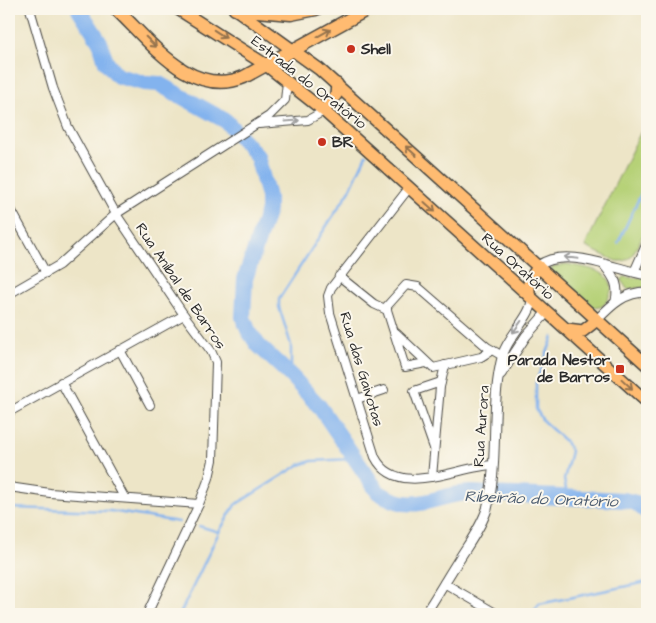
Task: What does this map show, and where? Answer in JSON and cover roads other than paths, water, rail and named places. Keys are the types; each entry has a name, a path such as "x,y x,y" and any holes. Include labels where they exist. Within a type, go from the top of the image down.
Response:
{"highway":[{"path":"116,9 173,63 194,76 215,82 230,82 266,66 368,9"},
{"path":"236,9 291,14 316,9"}],"main road":[{"name":"Estrada do Oratório","path":"178,9 266,66 324,111 369,151"},
{"name":"Estrada do Oratório","path":"236,9 294,49 378,121"},
{"path":"324,111 336,95 337,84"},
{"name":"Rua Oratório","path":"378,121 647,365"},
{"name":"Rua Oratório","path":"369,151 647,402"},
{"path":"530,297 530,278 538,266"},
{"path":"565,328 582,331 598,320"}],"street":[{"name":"Rua Aníbal de Barros","path":"30,9 53,88 68,127 116,214 184,315 211,351 217,368 213,460 200,504 147,614"},
{"path":"9,294 46,274 72,254 116,214 254,126 283,104 287,94 287,82"},
{"path":"254,126 308,120 324,111"},
{"name":"Rua das Gaivotas","path":"409,188 338,276 328,296 330,313 375,457 386,471 395,476 416,479 493,464"},
{"path":"9,206 46,274"},
{"path":"634,272 647,243"},
{"path":"538,266 545,261 566,257 647,275"},
{"path":"604,265 612,274 618,286 616,301"},
{"path":"338,276 374,304 387,310"},
{"path":"426,363 405,367 387,310 387,306 403,287 411,284 418,287 492,350 506,358"},
{"path":"598,320 616,301 632,293 647,292"},
{"name":"Rua Aurora","path":"425,614 478,530 487,508 493,464 499,377 506,358 509,339 530,310 530,297"},
{"name":"Rua Aurora","path":"506,358 547,312"},
{"path":"9,412 184,315"},
{"path":"394,332 433,368 481,357 492,350"},
{"path":"120,350 150,405"},
{"path":"432,477 441,382 445,365"},
{"path":"61,382 124,497"},
{"path":"434,448 414,392 441,382"},
{"path":"357,399 384,390"},
{"path":"9,487 50,494 124,497 200,504"},
{"path":"444,582 497,614"}],"waterway":[{"name":"Ribeirão do Oratório","path":"79,9 100,42 106,62 118,76 144,83 159,84 226,121 257,156 268,197 268,210 245,279 243,317 248,330 258,345 319,406 378,492 403,503 414,504 457,494 470,493 624,500 636,503 647,512"},
{"path":"291,376 291,345 279,307 279,299 350,190 366,155"},
{"path":"618,243 647,181"},
{"path":"553,337 536,382 536,409 543,421 566,442 571,451 564,480 568,498"},
{"path":"180,614 219,532 235,505 299,465 312,461 353,459"},
{"path":"9,508 110,511 179,522"},
{"path":"199,526 219,532"},
{"path":"531,614 539,604 647,582"}],"place":[{"name":"Shell","path":"351,49"},
{"name":"BR","path":"322,142"},
{"name":"Parada Nestor de Barros","path":"620,369"}]}
